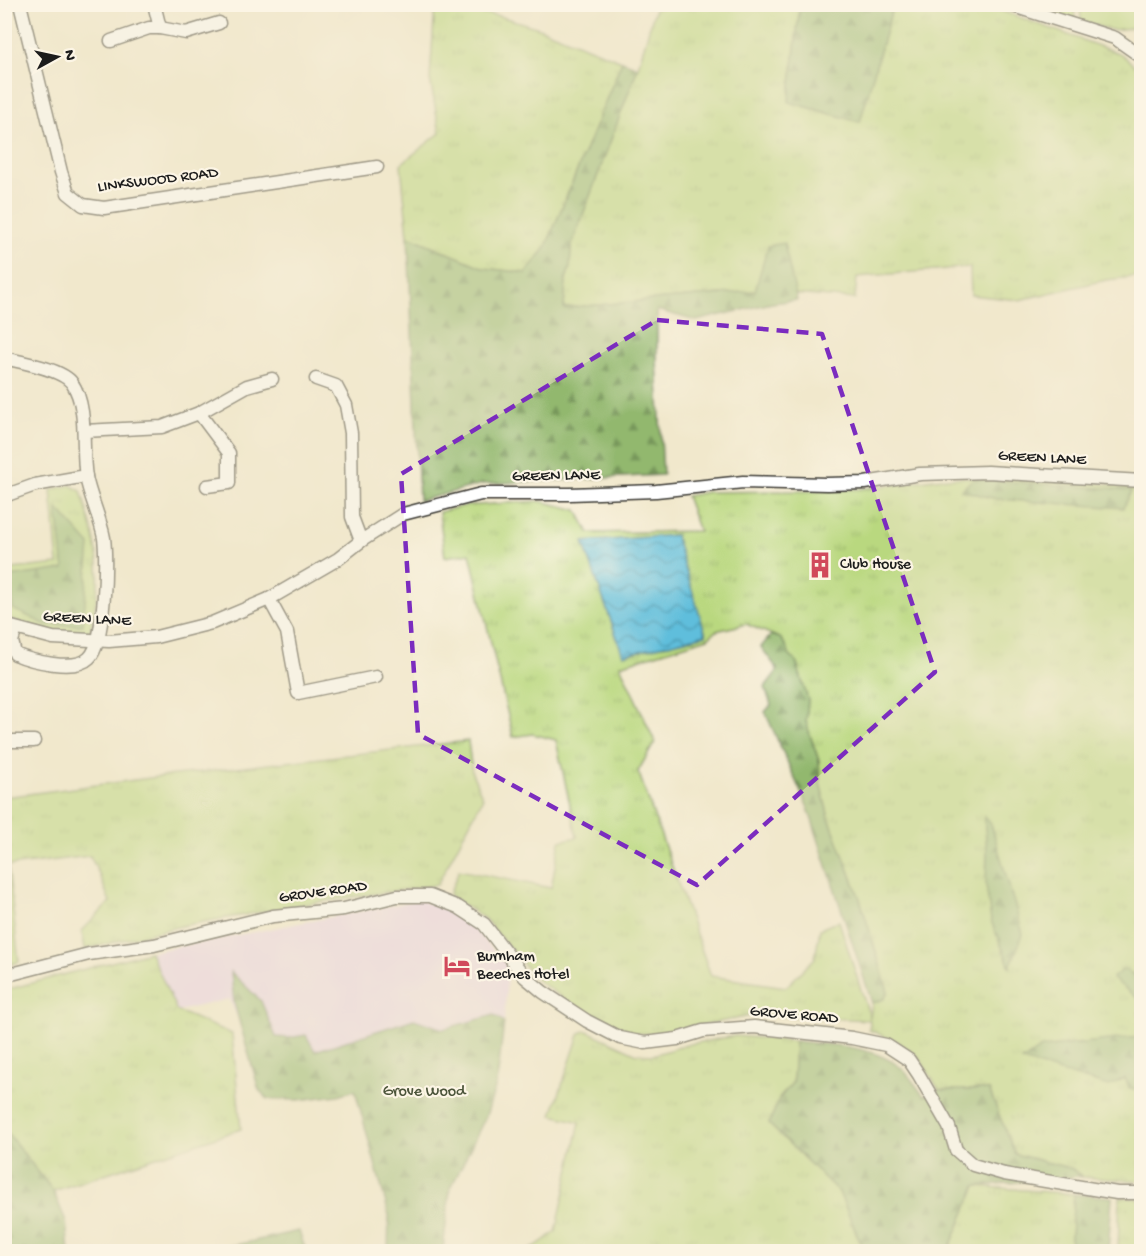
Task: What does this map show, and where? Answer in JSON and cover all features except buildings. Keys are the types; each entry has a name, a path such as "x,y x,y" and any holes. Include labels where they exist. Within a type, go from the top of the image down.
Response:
{"street":[{"name":"LINKSWOOD ROAD","path":"20,4 61,172 68,193 82,205 104,208 377,167"},
{"path":"154,4 160,28"},
{"path":"1007,4 1115,38 1142,57"},
{"path":"111,41 149,28 186,33 219,23"},
{"path":"4,358 56,371 71,382 81,405 86,476 104,538 105,582 99,640 88,660 75,664 56,664 15,654 10,627"},
{"path":"84,431 162,427 200,413 247,386 272,379"},
{"path":"316,379 336,386 346,405 351,432 352,516 361,541"},
{"path":"200,413 229,453 229,483 207,486"},
{"name":"GREEN LANE","path":"10,627 53,638 109,641 156,637 212,623 269,599 338,559 403,514 481,494 656,491 743,482 865,483 920,474 988,472 1142,481"},
{"path":"4,500 7,495 35,485 86,476"},
{"path":"269,599 287,632 298,693 376,676"},
{"path":"4,741 34,741"},
{"name":"GROVE ROAD","path":"4,976 89,954 154,945 273,916 344,909 397,896 430,896 458,907 483,924 525,977 543,992 587,1022 620,1038 645,1043 677,1039 703,1031 754,1027 852,1038 886,1045 909,1060 948,1127 956,1150 973,1165 1004,1174 1117,1193 1142,1193"}],"highlighted area":[{"path":"657,320 822,334 935,672 697,885 418,734 401,474"}],"shaded area":[{"path":"419,900 462,915 508,966 499,1059 270,1088 229,999 177,1011 150,952"}],"green space":[{"path":"932,4 967,9 994,8 1121,54 1141,71 1141,276 1106,280 1019,300 971,295 970,267 857,277 855,299 755,291 564,308 571,248 638,67 656,5 800,5 789,102 859,122 893,5"},
{"path":"800,5 893,5 860,122 789,102"},
{"path":"1027,5 1074,5 1075,20"},
{"path":"1080,5 1141,5 1141,27 1112,30 1081,22"},
{"path":"435,6 499,16 539,28 622,61 545,249 526,273 484,268 408,236 401,164 440,133 430,79"},
{"path":"622,61 638,67 571,248 564,308 755,291 768,246 784,243 797,300 772,303 696,321 657,310 663,475 482,484 419,501 408,236 484,268 526,273 545,249"},
{"path":"942,478 1059,479 1141,488 1141,1181 1080,1177 1073,1169 1015,1154 989,1090 939,1090 918,1056 896,1041 869,1030 870,1020 755,1015 657,1034 627,1033 586,1014 538,981 485,919 449,895 459,870 551,888 560,841 577,837 556,740 533,734 513,737 470,553 445,557 439,512 464,506 540,501 577,510 589,533 699,531 686,496 707,492 860,489","holes":["746,624 780,638 789,656 796,661 808,700 806,722 819,761 820,783 829,818 860,899 888,992 884,999 872,1003 870,1018 839,921 820,929 815,958 786,987 711,976 638,771 655,742 620,665 708,638 716,631"]},
{"path":"973,479 1132,490 1123,508 996,499 961,490"},
{"path":"70,485 81,491 97,556 98,582 90,632 80,635 58,634 5,617 4,570 58,564 51,490"},
{"path":"57,508 90,545 83,625 46,625 13,609 10,577 64,569"},
{"path":"771,635 780,638 790,656 796,661 808,700 806,722 819,761 820,783 829,818 860,899 888,992 884,999 872,1003 808,808 765,712 771,705 765,687 778,670 761,647"},
{"path":"468,741 472,773 483,798 437,885 186,925 85,949 82,931 110,902 90,856 8,866 19,962 5,966 5,797"},
{"path":"984,816 991,824 1023,934 1010,967 991,921 986,885 987,851"},
{"path":"150,952 177,1011 232,1034 241,1129 53,1191 5,1130 5,990"},
{"path":"1124,969 1141,979 1141,1001 1112,978"},
{"name":"Grove Wood","path":"231,972 261,1001 276,1037 306,1035 315,1051 414,1019 443,1029 494,1015 504,1022 497,1082 486,1116 450,1190 443,1251 388,1251 389,1215 355,1090 338,1095 298,1100 268,1099 259,1090 234,1003"},
{"path":"587,1031 637,1054 653,1055 690,1044 735,1036 795,1041 793,1082 779,1099 769,1124 839,1192 864,1251 527,1252 556,1232 580,1122 552,1115 579,1035"},
{"path":"1141,1037 1141,1091 1130,1089 1125,1078 1109,1086 1022,1061 1041,1048"},
{"path":"795,1041 850,1047 876,1054 900,1067 924,1096 939,1090 989,1090 1015,1154 1073,1169 1081,1176 976,1186 948,1251 864,1251 839,1192 769,1124 779,1099 793,1082"},
{"path":"5,1130 53,1191 66,1221 69,1251 5,1251"},
{"path":"976,1186 1074,1194 1070,1251 948,1252"},
{"path":"1074,1194 1112,1197 1108,1251 1070,1252"},
{"path":"1120,1197 1141,1199 1141,1251 1118,1252"},
{"path":"299,1231 306,1251 208,1251"}],"water":[{"path":"675,535 706,635 623,655 583,542"}],"place":[{"name":"Club House","path":"820,565"},
{"name":"Burnham Beeches Hotel","path":"457,966"}]}
